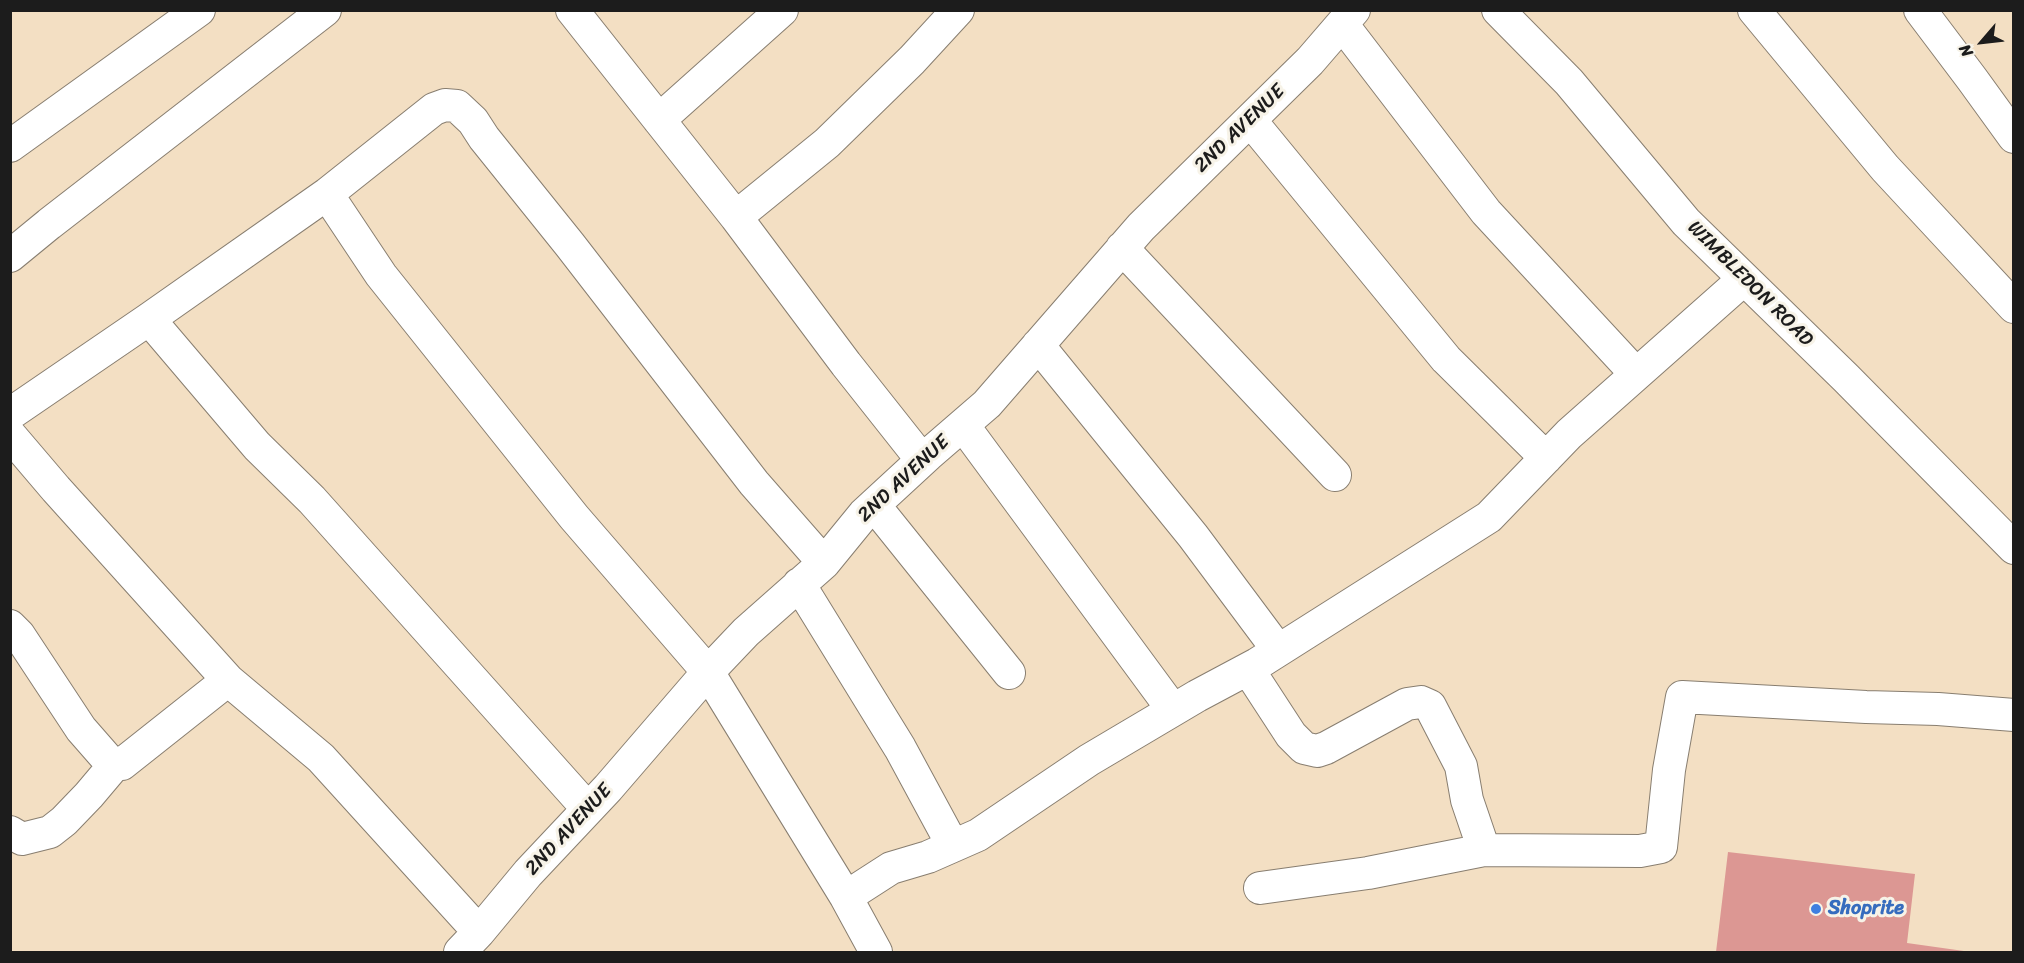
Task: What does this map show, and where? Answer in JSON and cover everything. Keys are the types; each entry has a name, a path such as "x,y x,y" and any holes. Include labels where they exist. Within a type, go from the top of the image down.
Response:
{"street":[{"path":"10,146 199,10"},
{"path":"10,256 325,10"},
{"path":"659,120 782,10"},
{"path":"736,217 827,143 912,60 958,10"},
{"name":"WIMBLEDON ROAD","path":"1498,10 1569,82 1686,222 2013,548"},
{"path":"1755,10 1885,168 2013,308"},
{"path":"1920,10 2013,137"},
{"path":"577,12 922,460"},
{"path":"1348,17 1486,212 1636,374"},
{"name":"2ND AVENUE","path":"470,942 528,873 588,809 708,672 746,632 824,563 864,514 987,404 1141,227 1310,61 1348,17"},
{"path":"10,414 149,320 327,194 438,107 457,106 473,121 754,483 824,563"},
{"path":"1250,120 1446,359 1546,458"},
{"path":"327,194 381,275 566,508 708,672 846,897 876,952"},
{"path":"1122,248 1335,475"},
{"path":"846,897 891,868 928,856 978,835 1080,765 1248,669 1489,517 1569,434 1744,279"},
{"path":"149,320 257,446 312,500 588,809"},
{"path":"1038,345 1193,536 1278,650"},
{"path":"963,425 1173,710"},
{"path":"10,435 228,680 321,758 470,942"},
{"path":"874,505 1009,673"},
{"path":"799,584 900,748 953,846"},
{"path":"10,626 19,635 81,729 109,761 116,763 122,764 130,759 228,680"},
{"path":"1248,669 1291,735 1304,748 1310,750 1317,751 1326,748 1407,704 1421,702 1430,706 1461,766 1467,800 1484,849"},
{"path":"1260,888 1368,873 1484,849 1640,851 1661,847 1669,770 1682,697 1938,709 2013,715"},
{"path":"10,832 22,839 50,832 64,821 116,763"}],"building":[{"name":"Shoprite","path":"1728,852 1915,874 1907,943 1971,952 1716,952"}],"place":[{"name":"Shoprite","path":"1816,909"}]}
